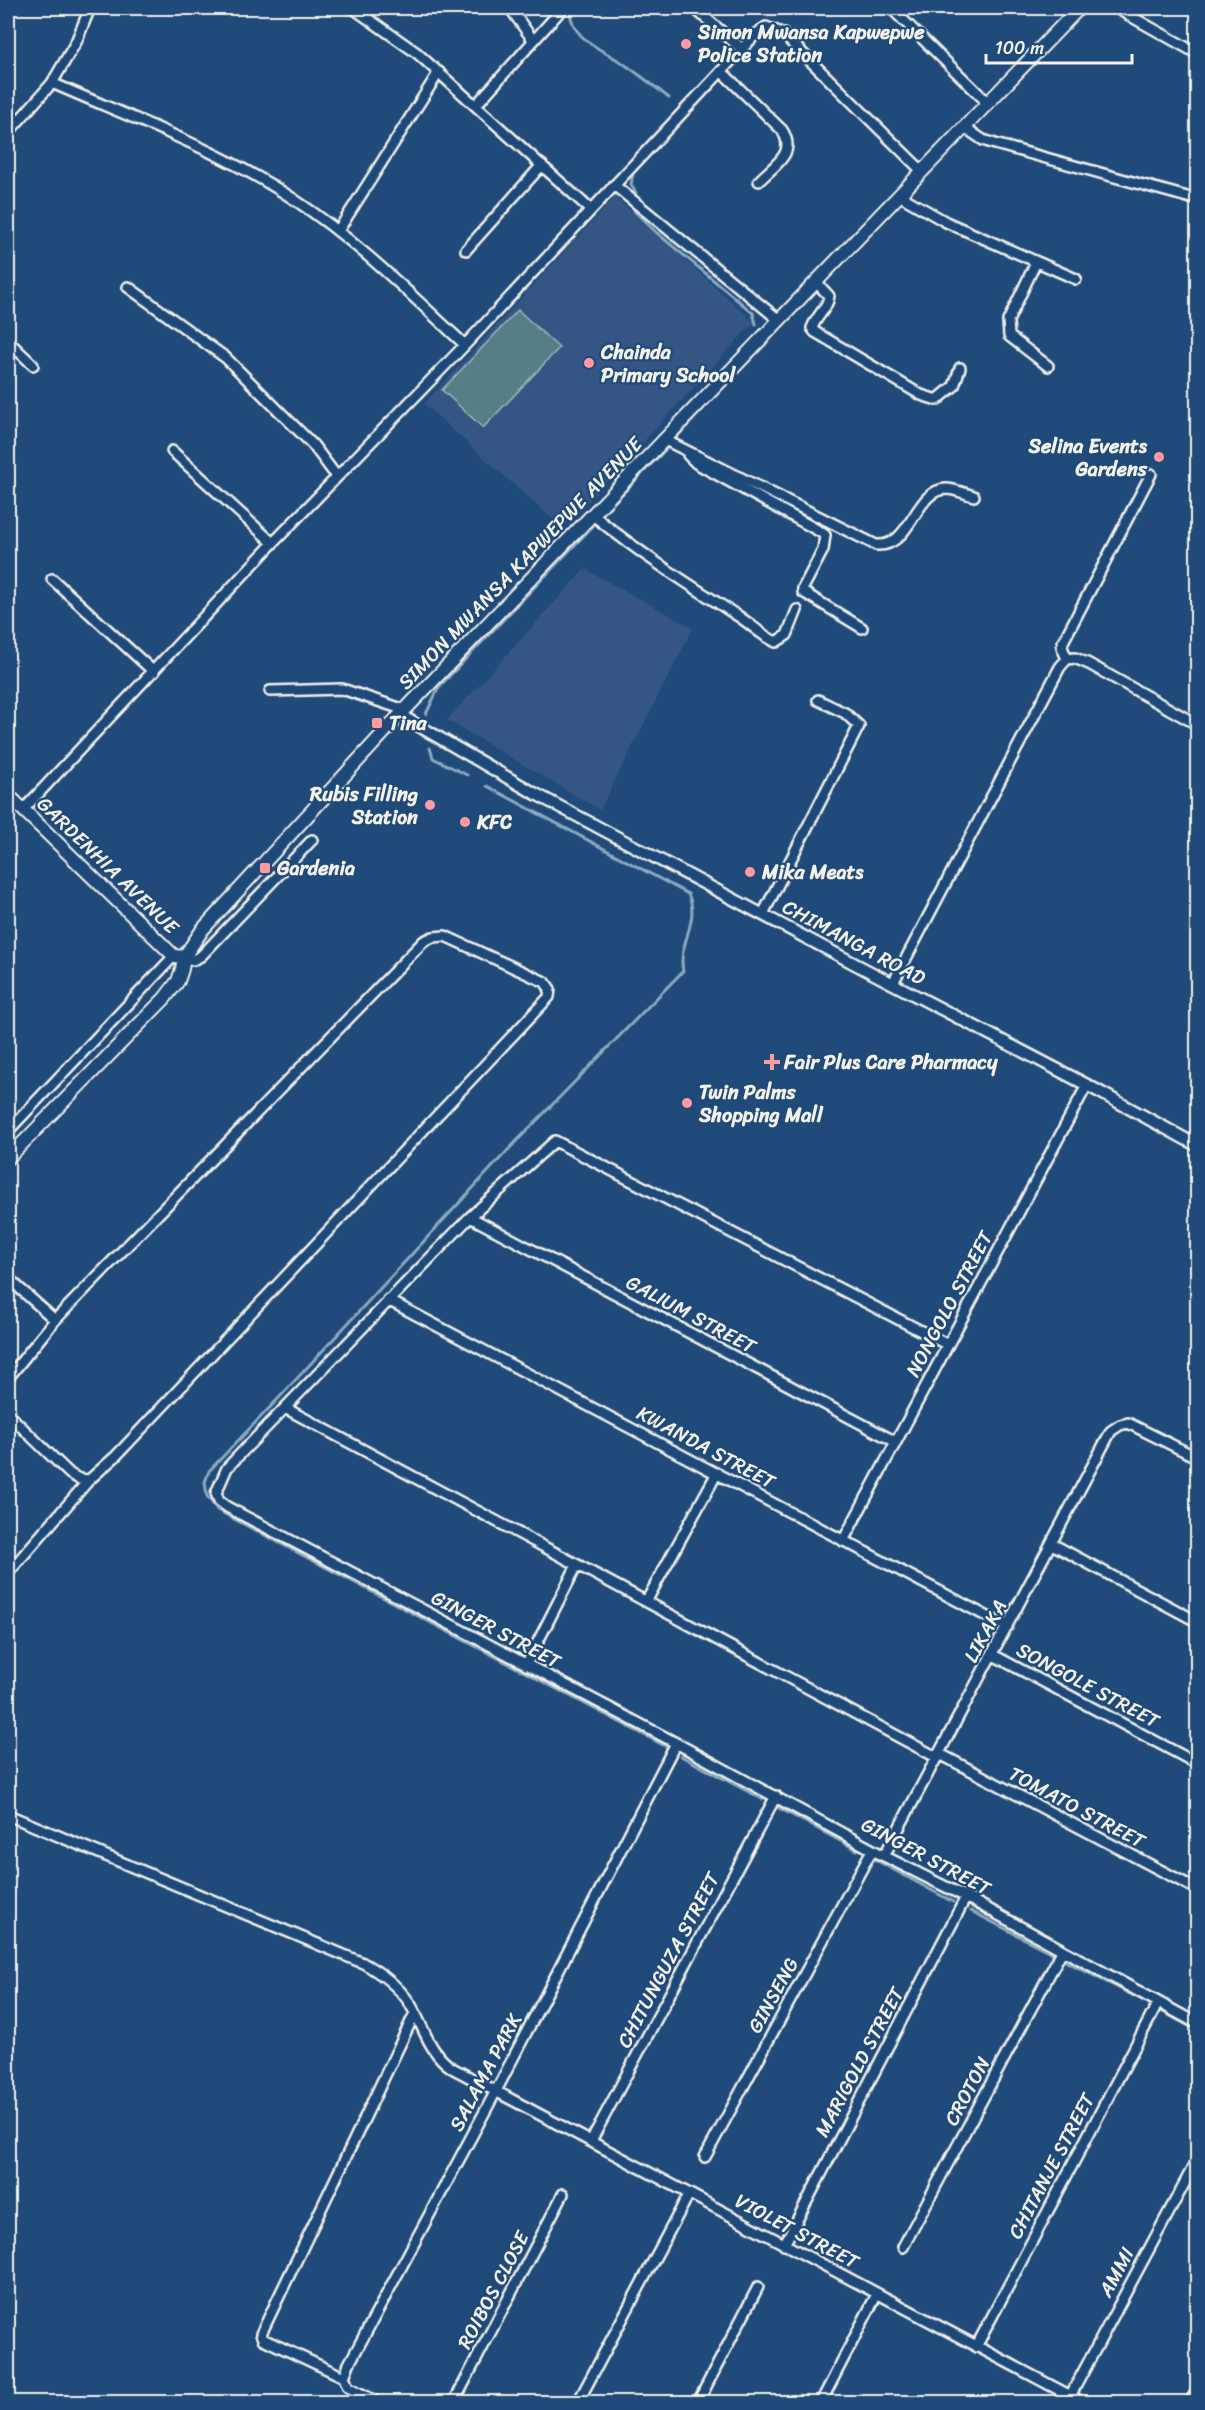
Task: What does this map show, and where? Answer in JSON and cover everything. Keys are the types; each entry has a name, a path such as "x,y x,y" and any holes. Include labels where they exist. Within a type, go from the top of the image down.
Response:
{"main road":[{"name":"SIMON MWANSA KAPWEPWE AVENUE","path":"9,1154 165,998 178,981 182,969 179,957 403,712 1079,8"},
{"name":"GARDENHIA AVENUE","path":"8,795 179,957"}],"street":[{"path":"8,133 52,83 76,42 90,8"},
{"path":"353,8 417,53 591,210"},
{"path":"510,8 533,40"},
{"path":"476,105 563,8"},
{"path":"694,8 742,49"},
{"path":"891,8 988,103"},
{"path":"1116,8 1197,54"},
{"path":"23,810 273,543 465,345 756,34 766,27 782,33 922,171"},
{"path":"721,71 782,130 788,140 788,148 783,157 759,181"},
{"path":"338,231 439,72"},
{"path":"52,83 231,162 294,199 338,231 465,345"},
{"path":"964,127 983,141 1197,200"},
{"path":"466,250 542,165"},
{"path":"614,184 779,320"},
{"path":"898,195 946,222 1076,279"},
{"path":"1036,262 1008,321 1007,330 1013,340 1048,366"},
{"path":"816,282 829,296 829,302 814,321 812,328 815,332 902,384 921,395 938,400 954,386 960,368"},
{"path":"128,287 200,337 240,371 313,445 338,477"},
{"path":"8,341 33,365"},
{"path":"665,440 876,545 886,546 895,541 927,499 937,491 947,489 974,496"},
{"path":"685,450 696,463 825,536 823,550 803,592 862,628"},
{"path":"172,451 273,543"},
{"path":"1067,659 1062,647 1063,642 1151,474"},
{"path":"593,515 640,552 753,625 770,640 776,642 787,634 797,610"},
{"path":"52,579 154,672"},
{"path":"893,983 1060,667 1067,659 1075,658 1089,664 1197,725"},
{"path":"270,691 342,689 403,712"},
{"path":"762,914 859,726 845,713 818,700"},
{"name":"CHIMANGA ROAD","path":"403,712 534,793 1087,1085 1197,1146"},
{"path":"8,1131 179,957 193,960 201,956 312,840"},
{"path":"8,1378 55,1320 423,941 445,936 545,982 550,989 549,997 116,1456 89,1480 8,1573"},
{"name":"NONGOLO STREET","path":"843,1540 1087,1085"},
{"name":"GINGER STREET","path":"948,1345 555,1141 470,1217 388,1300 227,1468 216,1493 219,1501 227,1507 776,1796 872,1850 966,1897 1062,1952 1197,2024"},
{"name":"GALIUM STREET","path":"470,1217 896,1442"},
{"path":"8,1278 55,1320"},
{"name":"KWANDA STREET","path":"388,1300 1007,1627"},
{"name":"TOMATO STREET","path":"285,1407 577,1565 1197,1890"},
{"path":"8,1414 70,1474 79,1479 89,1480"},
{"name":"LIKAKA","path":"884,1856 1112,1431 1128,1423 1197,1458"},
{"path":"647,1600 717,1473"},
{"path":"1052,1544 1197,1622"},
{"path":"526,1665 577,1565"},
{"name":"SONGOLE STREET","path":"993,1655 1197,1764"},
{"name":"SALAMA PARK","path":"344,2377 496,2091 676,1743"},
{"name":"CHITUNGUZA STREET","path":"591,2141 776,1796"},
{"name":"VIOLET STREET","path":"8,1815 363,1963 396,1986 415,2013 432,2049 440,2060 1069,2399 1082,2403"},
{"name":"GINSENG","path":"705,2157 872,1850"},
{"name":"MARIGOLD STREET","path":"784,2245 966,1897"},
{"name":"CROTON","path":"903,2247 1062,1952"},
{"name":"CHITANJE STREET","path":"976,2347 1158,2003"},
{"path":"377,2403 348,2387 344,2377 263,2338 261,2334 415,2013"},
{"name":"AMMI","path":"1069,2399 1197,2158"},
{"name":"ROIBOS CLOSE","path":"454,2403 563,2194"},
{"path":"578,2403 689,2194"},
{"path":"698,2403 758,2287"},
{"path":"821,2403 877,2294"},
{"path":"1190,2403 1197,2389"}],"shaded area":[{"name":"Chainda Primary School","path":"615,197 754,322 563,529 424,404"},
{"path":"585,569 693,628 600,810 447,720"}],"green space":[{"path":"518,310 559,348 483,428 442,390"}],"waterway":[{"path":"570,8 575,28 588,42 630,68 669,98"},
{"path":"636,193 631,185 633,173 680,122"},
{"path":"634,211 753,313 756,324"},
{"path":"734,376 750,359"},
{"path":"675,439 725,385"},
{"path":"602,515 666,449"},
{"path":"426,714 439,687 593,526"},
{"path":"430,748 433,758 467,775"},
{"path":"487,786 688,894 692,914 683,951 683,971 509,1149 209,1471 205,1482 207,1496 217,1510 665,1746"},
{"path":"681,1756 762,1799"},
{"path":"779,1808 857,1850"},
{"path":"874,1859 953,1902"},
{"path":"971,1911 1052,1953"},
{"path":"1065,1961 1144,2001"},
{"path":"1161,2011 1198,2031"}],"place":[{"name":"Simon Mwansa Kapwepwe Police Station","path":"686,44"},
{"name":"Chainda Primary School","path":"589,363"},
{"name":"Selina Events Gardens","path":"1159,457"},
{"name":"Tina","path":"377,723"},
{"name":"Rubis Filling Station","path":"430,805"},
{"name":"KFC","path":"465,822"},
{"name":"Gardenia","path":"265,868"},
{"name":"Mika Meats","path":"750,872"},
{"name":"Fair Plus Care Pharmacy","path":"772,1062"},
{"name":"Twin Palms Shopping Mall","path":"687,1103"}]}
